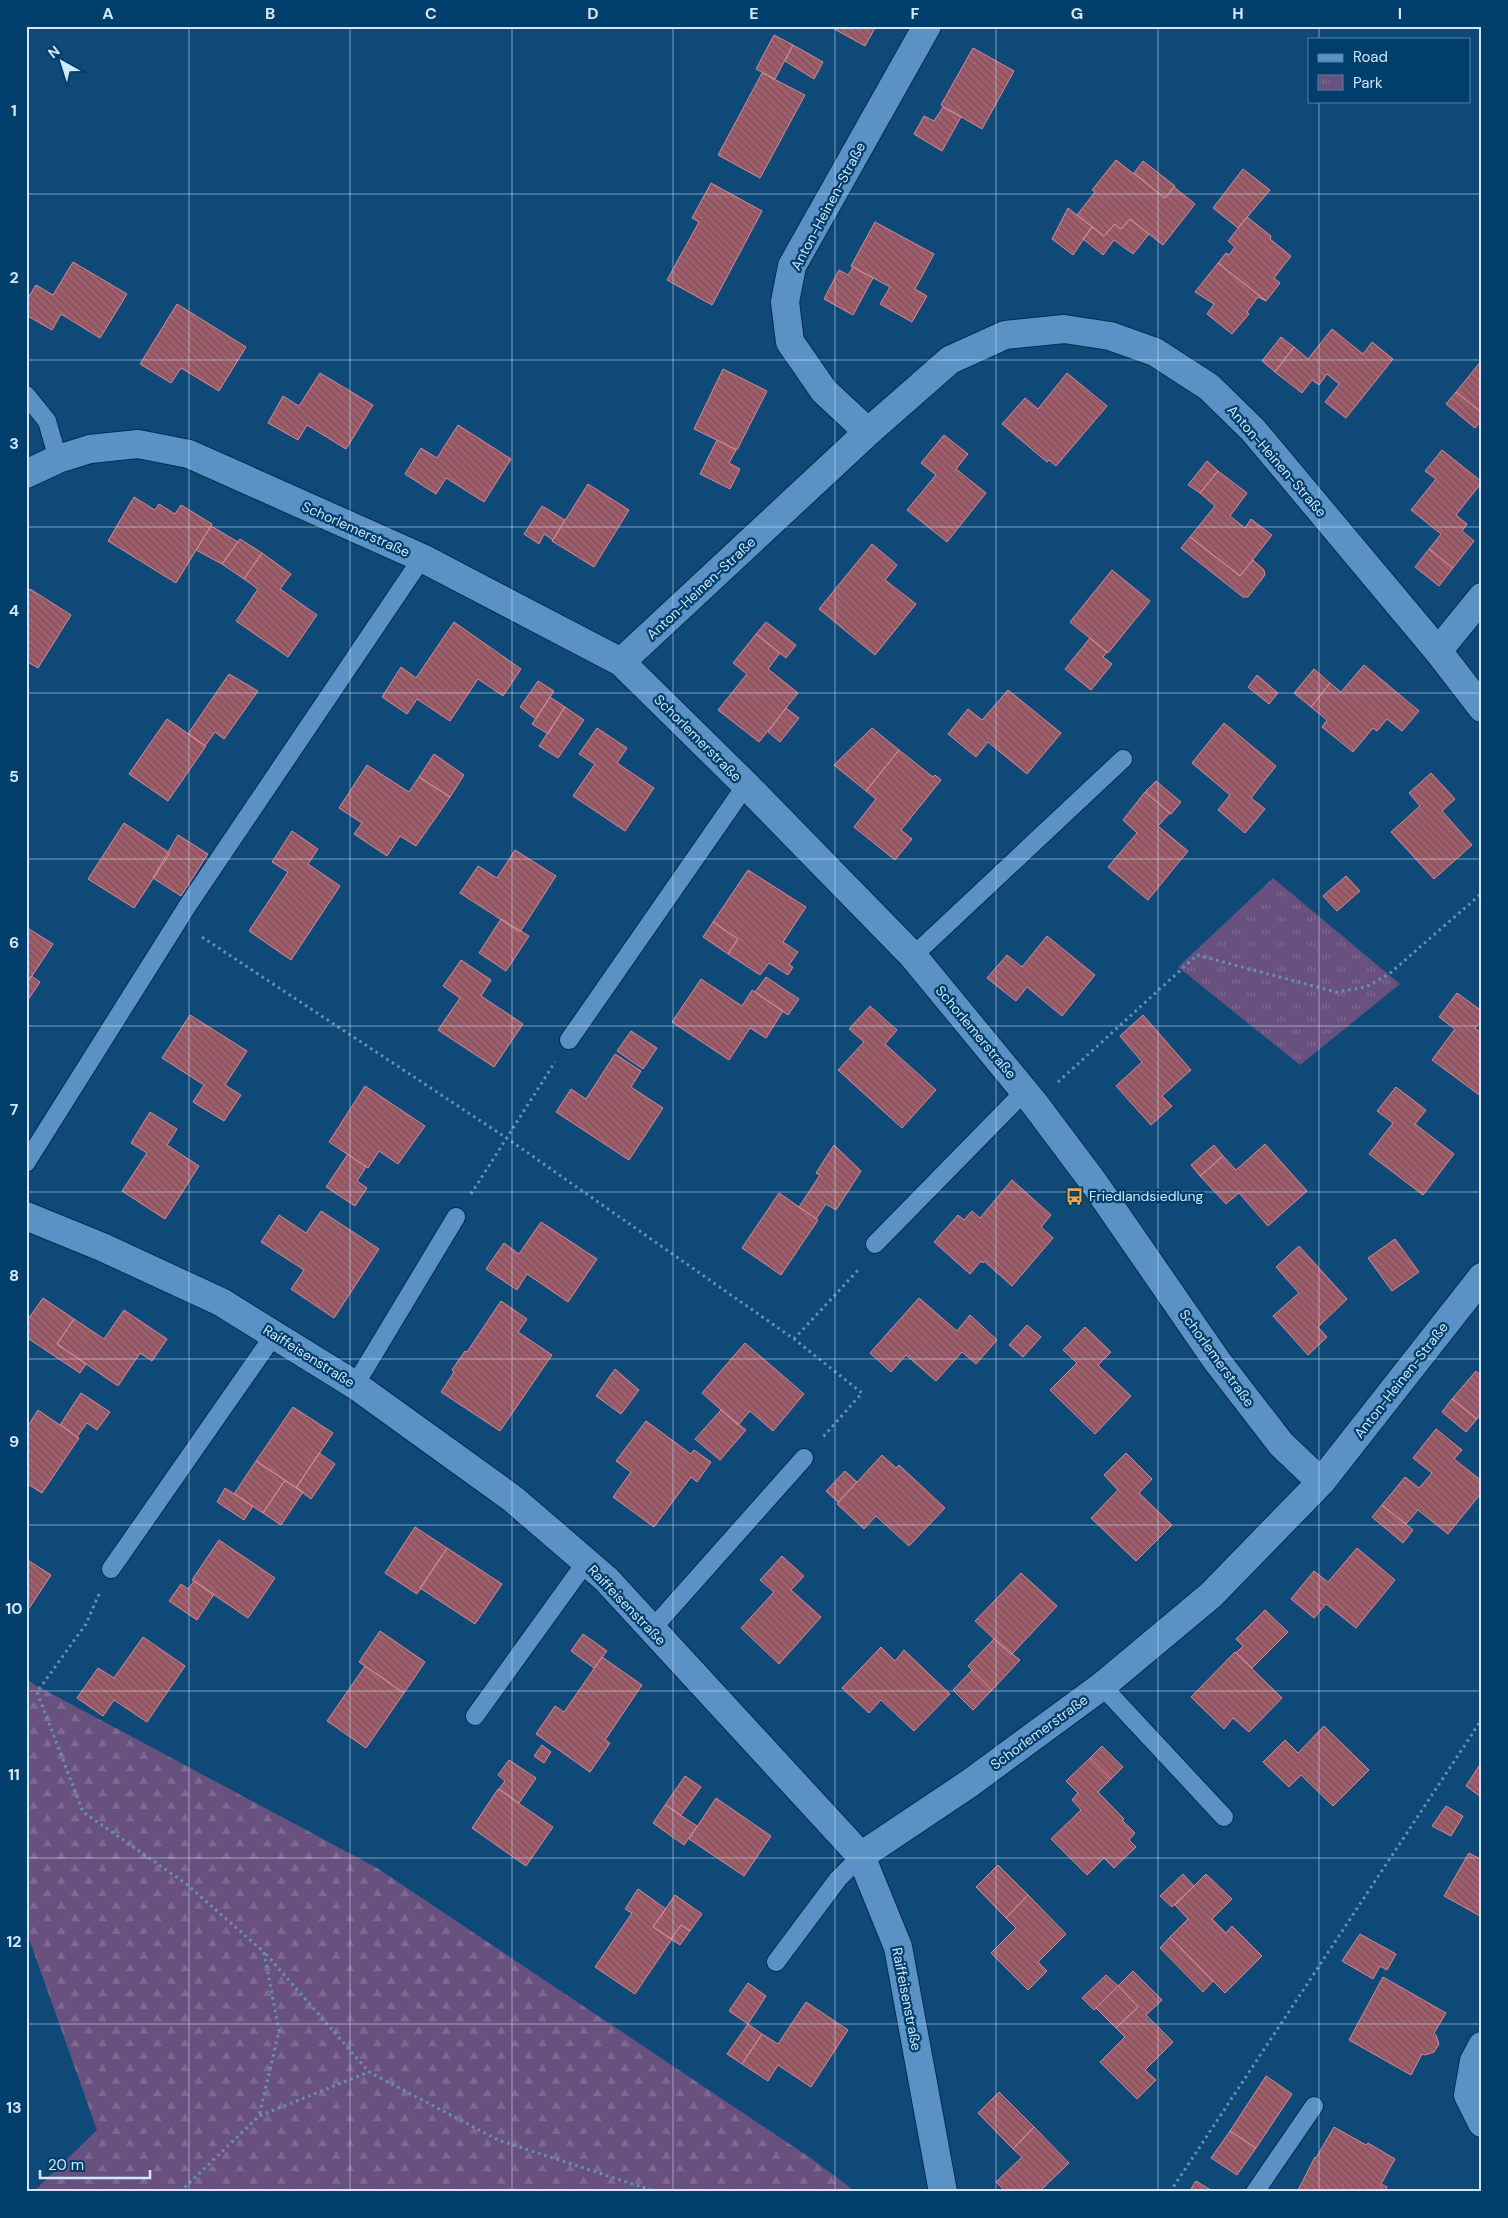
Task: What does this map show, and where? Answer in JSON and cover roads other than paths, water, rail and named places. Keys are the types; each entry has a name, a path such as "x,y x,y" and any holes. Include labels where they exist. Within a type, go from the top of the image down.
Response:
{"street":[{"name":"Anton-Heinen-Straße","path":"868,432 824,391 790,342 785,302 792,266 927,26"},
{"name":"Anton-Heinen-Straße","path":"621,662 868,432 950,360 1005,335 1064,329 1110,336 1155,352 1209,387 1252,430 1438,651 1482,708"},
{"name":"Schorlemerstraße","path":"26,474 58,459 90,449 138,444 189,454 422,558 621,662 746,785 912,956 1030,1097 1094,1183 1217,1361 1281,1444 1321,1482 1211,1595 1102,1686 970,1783 862,1856"},
{"path":"1438,651 1482,597"},
{"name":"Raiffeisenstraße","path":"26,1216 102,1247 221,1302 355,1385 513,1499 606,1579 862,1856 898,1947 943,2192"},
{"name":"Anton-Heinen-Straße","path":"1321,1482 1482,1277"},
{"path":"1482,2046 1474,2061 1468,2095 1482,2123"}],"lane":[{"path":"26,395 47,421 58,459"},
{"path":"26,1163 188,905 422,558"},
{"path":"912,956 1123,759"},
{"path":"569,1040 746,785"},
{"path":"875,1244 1030,1097"},
{"path":"355,1385 456,1218"},
{"path":"111,1569 274,1335"},
{"path":"652,1629 804,1458"},
{"path":"475,1716 586,1562"},
{"path":"1102,1686 1224,1817"},
{"path":"776,1962 838,1879 862,1856"},
{"path":"1255,2192 1314,2106"}],"place":[{"name":"Friedlandsiedlung","path":"1075,1196"}]}
